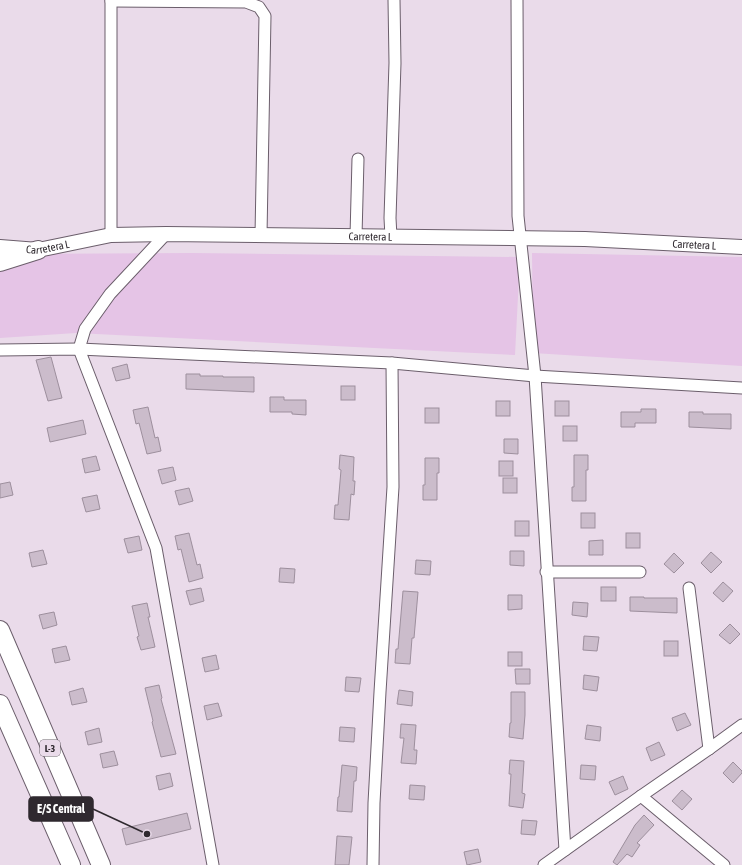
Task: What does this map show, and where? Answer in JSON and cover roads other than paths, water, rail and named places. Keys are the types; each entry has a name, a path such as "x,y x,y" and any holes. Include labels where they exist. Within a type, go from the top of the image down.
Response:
{"main road":[{"path":"0,262 38,250"},
{"name":"L-3","path":"0,630 101,865"},
{"name":"L-3","path":"0,704 71,865"}],"street":[{"path":"111,235 111,0 246,2 259,7 265,16 261,235"},
{"path":"391,237 390,218 395,63 394,0"},
{"path":"517,0 517,199 535,376 546,572 565,850"},
{"path":"356,236 358,159"},
{"path":"166,234 110,294 86,329 80,349 156,548 213,865"},
{"name":"Carretera L","path":"0,247 38,250 111,235 166,234 585,239 742,247"},
{"path":"0,350 80,349 392,363 535,376 742,388"},
{"path":"373,865 374,803 393,487 392,363"},
{"path":"546,572 640,572"},
{"path":"689,588 709,750"},
{"path":"546,865 641,796 740,728"},
{"path":"641,796 724,865"}],"place":[{"name":"E/S Central","path":"147,834"}]}
